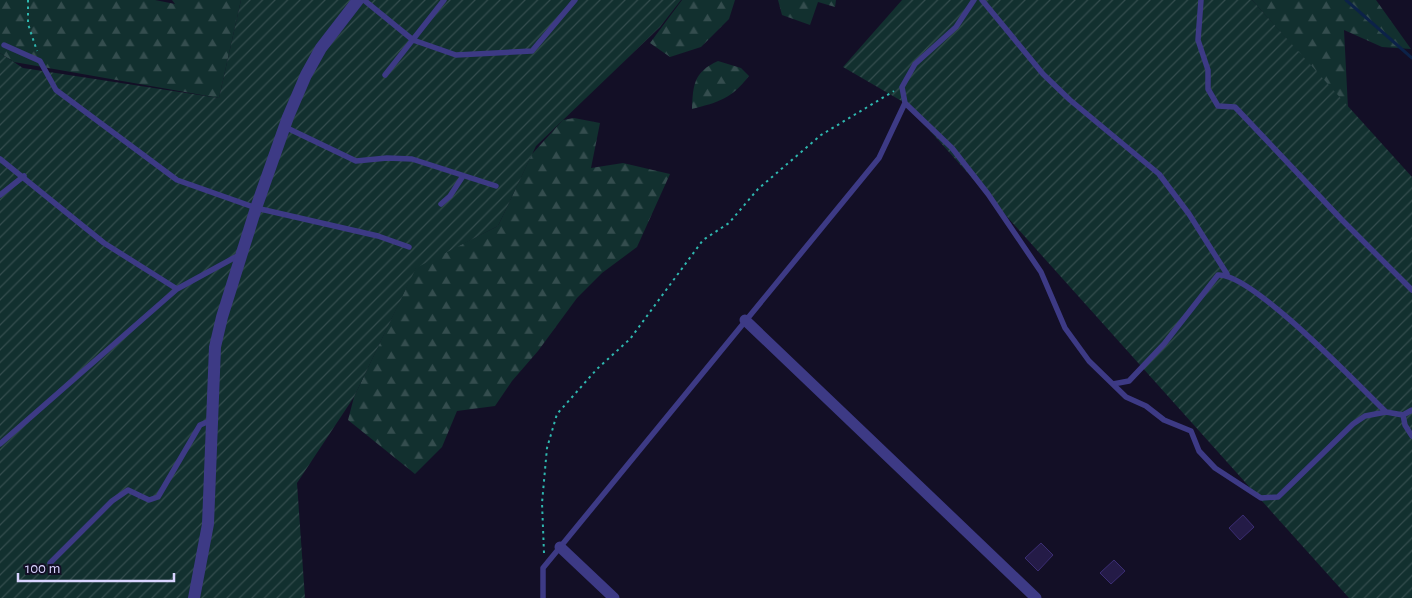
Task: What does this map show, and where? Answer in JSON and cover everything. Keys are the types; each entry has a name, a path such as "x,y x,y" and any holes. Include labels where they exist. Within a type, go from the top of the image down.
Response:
{"street":[{"path":"194,598 208,524 217,338 256,208 284,127 313,61 358,0"},
{"path":"746,320 1036,598"},
{"path":"560,547 614,598"}],"lane":[{"path":"364,0 413,40 456,55 532,51 575,0"},
{"path":"385,75 444,0"},
{"path":"974,0 956,26 915,64 902,87 905,103 952,148 988,194 1041,272 1065,328 1089,361 1126,397 1146,406 1164,420 1191,431 1199,451 1216,468 1261,498 1278,497 1353,424 1365,416 1386,412 1403,415 1412,410"},
{"path":"982,0 1043,74 1070,100 1159,174 1189,214 1227,274 1263,297 1386,412"},
{"path":"1202,0 1198,40 1208,70 1208,89 1218,106 1235,107 1341,219 1412,290"},
{"path":"4,45 40,61 56,90 177,180 256,208 378,236 409,247"},
{"path":"543,598 543,568 879,158 905,103"},
{"path":"284,127 323,143 356,161 387,158 412,159 496,186"},
{"path":"0,159 24,176 104,243 177,289"},
{"path":"0,195 24,176"},
{"path":"441,204 450,196 463,176"},
{"path":"0,444 177,289 242,254"},
{"path":"1113,384 1129,381 1164,344 1218,275 1227,274"},
{"path":"1403,415 1405,425 1412,436"},
{"path":"50,563 112,501 128,490 149,500 158,498 200,425 212,420"}],"path":[{"path":"28,0 28,24 40,61"},
{"path":"543,568 542,503 547,448 557,414 597,369 630,339 704,240 729,223 758,188 822,135 902,87"}],"green space":[{"path":"0,0 155,0 175,4 172,0 241,0 219,98 14,62 0,53"},
{"path":"241,0 681,0 660,27 536,146 498,226 416,268 354,397 297,483 305,598 0,598 0,53 23,68 219,98"},
{"path":"682,0 735,0 729,19 701,47 670,57 650,43"},
{"path":"778,0 836,0 835,7 818,2 810,25 782,15"},
{"path":"902,0 1252,0 1412,177 1412,598 1349,598 905,103 843,67"},
{"path":"1252,0 1376,0 1411,49 1382,47 1344,30 1348,108"},
{"path":"718,61 741,68 749,76 736,90 724,99 692,109 694,86 699,74"},
{"path":"574,118 600,123 591,168 623,163 670,174 637,247 602,273 577,298 538,351 512,381 495,406 457,411 442,447 415,474 348,420 354,397 416,267 498,226 532,154 563,120"}],"building":[{"path":"1243,515 1254,527 1240,540 1229,528"},
{"path":"1041,543 1053,555 1038,571 1025,558"},
{"path":"1114,560 1125,571 1111,584 1100,573"}],"waterway":[{"path":"1346,0 1412,58"}]}
